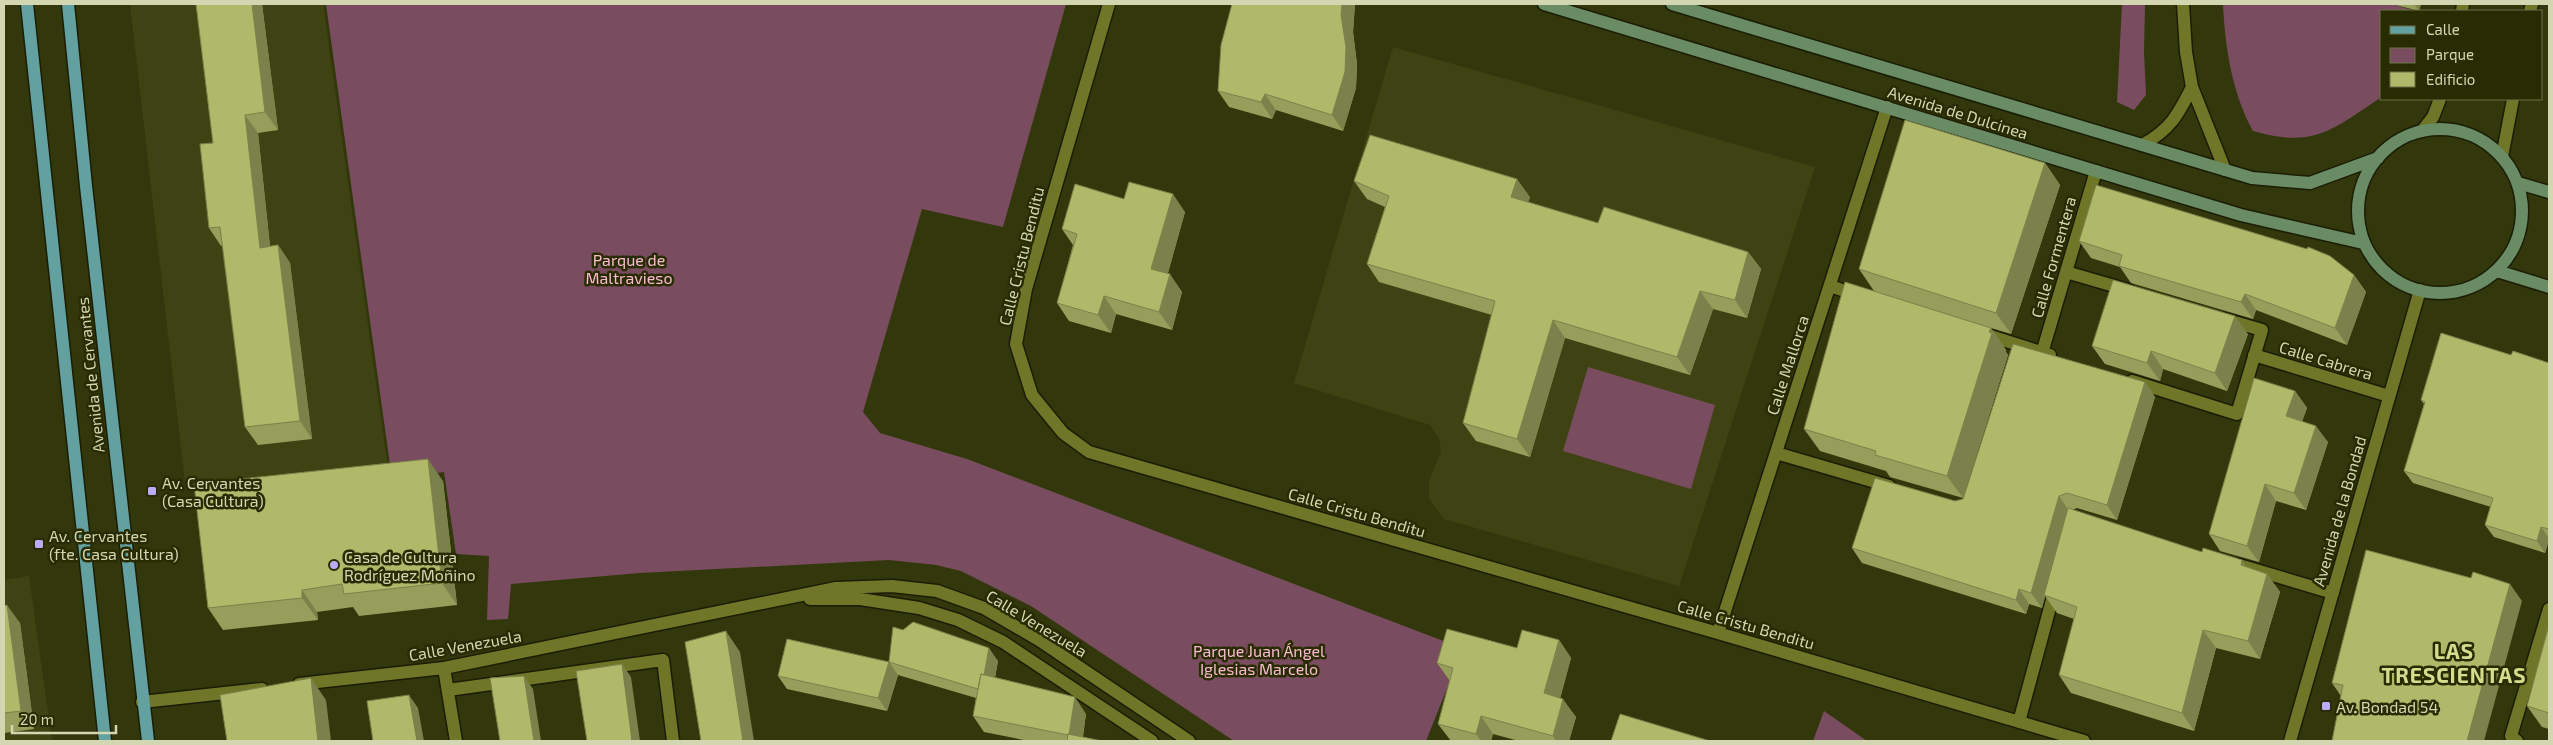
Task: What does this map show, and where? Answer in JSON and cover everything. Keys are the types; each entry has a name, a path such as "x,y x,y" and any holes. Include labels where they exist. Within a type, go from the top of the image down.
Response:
{"main road":[{"name":"Avenida de Cervantes","path":"27,4 105,741"},
{"name":"Avenida de Cervantes","path":"68,4 87,196 142,702 148,741"},
{"name":"Avenida de Dulcinea","path":"1544,4 1888,107 2241,216 2363,244"},
{"name":"Avenida de Dulcinea","path":"1672,4 2252,178 2310,183 2378,158"},
{"path":"2455,130 2479,138 2502,157 2518,183 2523,206 2522,222 2514,248 2497,271 2478,284 2466,289 2448,292 2420,290 2392,277 2363,244 2358,215 2359,200 2364,181 2378,158 2398,141 2422,131 2455,130"},
{"path":"2518,183 2549,192"},
{"path":"2497,271 2549,287"}],"street":[{"name":"Calle Cristu Benditu","path":"1109,4 1026,290 1016,344 1032,395 1063,433 1089,452 1718,633 2084,741"},
{"path":"2183,4 2186,52 2192,88 2225,170"},
{"path":"2142,145 2160,136 2180,112 2192,88"},
{"path":"2422,131 2434,117 2440,100"},
{"path":"2502,157 2512,100"},
{"name":"Calle Mallorca","path":"1718,633 1888,107"},
{"name":"Calle Formentera","path":"2042,353 2096,171"},
{"path":"2066,272 2138,293"},
{"path":"1830,286 1868,298"},
{"name":"Avenida de la Bondad","path":"2290,741 2420,290"},
{"path":"2117,376 2237,414 2262,330 2214,316"},
{"path":"1972,331 2018,350 2042,353 2059,358"},
{"name":"Calle Cabrera","path":"2254,355 2389,396"},
{"path":"1776,453 1904,490"},
{"path":"2225,561 2333,593"},
{"path":"2019,722 2060,572"},
{"name":"Calle Venezuela","path":"142,702 444,668 790,599 836,588 892,586 937,591 984,608 1039,640 1189,741"},
{"name":"Calle Venezuela","path":"790,599 860,599 919,608 958,620 1003,642 1152,741"},
{"path":"2517,741 2511,736 2549,610"},
{"path":"448,690 662,660 673,741"},
{"path":"444,668 456,741"}],"shaded area":[{"path":"130,4 323,4 388,469 185,482"},
{"path":"1393,47 1815,167 1679,586 1444,519 1429,499 1429,481 1441,452 1439,438 1430,425 1294,383"},
{"path":"29,576 52,741 4,741 4,580"}],"green space":[{"name":"Parque de Maltravieso","path":"326,4 1066,4 1003,227 922,209 863,412 880,433 967,459 1459,647 1450,681 1426,741 1234,741 1031,606 961,571 936,565 889,560 640,573 511,584 508,619 487,620 489,556 456,554 444,472 392,479"},
{"path":"2122,4 2145,4 2144,52 2146,95 2134,110 2117,102"},
{"path":"2223,4 2392,4 2412,10 2380,10 2380,98 2336,127 2308,137 2293,138 2253,131 2235,85 2226,37"},
{"path":"1588,367 1715,405 1691,489 1563,451"},
{"path":"1824,711 1867,741 1813,741"}],"building":[{"path":"196,4 252,4 265,112 245,115 260,248 278,245 300,421 245,427 220,227 209,228 200,144 213,143"},
{"path":"1232,4 1342,4 1341,15 1346,47 1345,72 1332,115 1265,94 1261,102 1218,91 1221,45"},
{"path":"1905,120 2045,163 1996,313 1859,269"},
{"path":"1370,135 1517,179 1511,197 1598,223 1604,207 1748,252 1735,300 1700,291 1677,357 1553,320 1517,439 1463,423 1495,301 1367,264 1389,196 1354,181"},
{"path":"1129,182 1173,194 1151,269 1170,274 1159,312 1104,296 1098,315 1057,303 1077,234 1062,229 1075,184 1124,199"},
{"path":"2096,185 2307,249 2308,247 2330,256 2354,275 2335,328 2245,294 2241,302 2119,266 2122,255 2079,241"},
{"path":"2113,280 2235,316 2215,373 2151,351 2147,363 2092,346"},
{"path":"1845,282 1991,328 1989,332 1992,333 1947,476 1875,455 1876,451 1804,429"},
{"path":"2441,333 2511,355 2513,351 2549,363 2549,529 2541,527 2537,541 2485,525 2493,498 2404,471 2425,402 2421,400"},
{"path":"2013,344 2145,382 2107,505 2067,493 2059,496 2031,593 2019,589 2016,600 1852,548 1875,478 1955,501 1963,499"},
{"path":"2254,378 2295,391 2286,416 2316,426 2294,493 2265,484 2247,546 2209,534"},
{"name":"Casa de Cultura Rodríguez Moñino","path":"428,459 442,583 344,594 342,584 302,590 302,598 208,608 194,484"},
{"path":"2068,508 2202,552 2203,548 2242,560 2241,565 2267,574 2248,641 2203,630 2182,713 2059,675 2077,607 2044,595"},
{"path":"2366,550 2471,578 2473,572 2510,584 2467,741 2332,741 2343,685 2332,683"},
{"path":"7,605 21,711 4,713 4,606"},
{"path":"913,622 989,648 984,675 981,674 978,689 889,662 893,627 903,630"},
{"path":"2549,625 2549,713 2527,706"},
{"path":"1447,629 1517,648 1522,630 1559,640 1544,693 1563,699 1553,736 1481,716 1476,734 1438,724 1453,668 1437,663"},
{"path":"726,631 743,741 701,741 685,642"},
{"path":"787,639 889,662 878,698 778,676"},
{"path":"622,664 632,741 587,741 576,671"},
{"path":"981,674 1075,697 1069,734 973,716"},
{"path":"524,676 534,741 500,741 490,678"},
{"path":"311,678 318,741 227,741 220,695"},
{"path":"409,695 417,741 373,741 367,701"},
{"path":"1620,714 1710,741 1611,741"},
{"path":"1068,734 1102,741 1067,741"}],"place":[{"name":"Av. Cervantes (Casa Cultura)","path":"152,491"},
{"name":"Av. Cervantes (fte. Casa Cultura)","path":"39,544"},
{"name":"Casa de Cultura Rodríguez Moñino","path":"334,565"},
{"name":"Av. Bondad 54","path":"2326,706"}],"district":[{"name":"LAS TRESCIENTAS","path":"2454,662"}],"park label":[{"name":"Parque Juan Ángel Iglesias Marcelo","path":"1259,659"}]}
